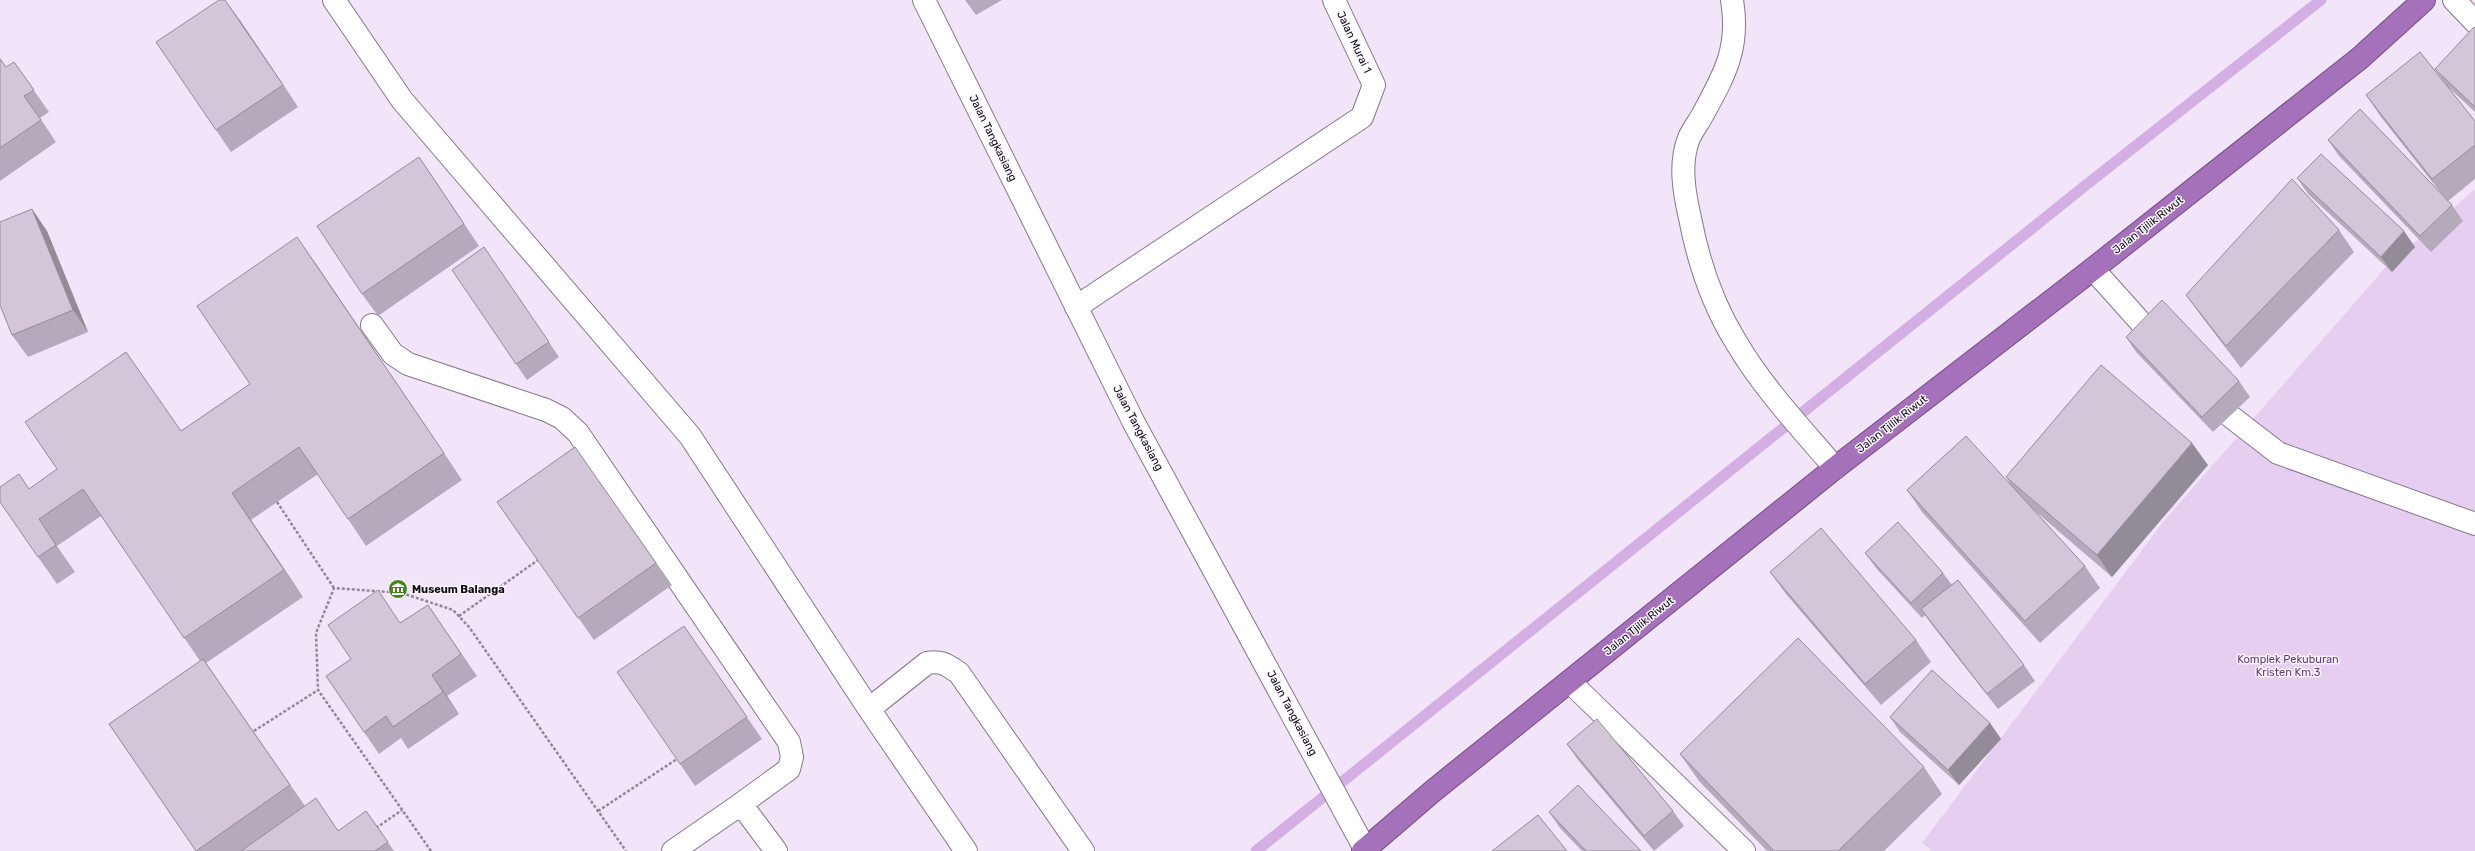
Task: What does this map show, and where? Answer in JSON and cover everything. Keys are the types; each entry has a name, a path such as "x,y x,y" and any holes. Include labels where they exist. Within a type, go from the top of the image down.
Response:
{"highway":[{"name":"Jalan Tjilik Riwut","path":"1364,850 1433,791 1835,468 2093,269 2360,58 2424,0"}],"street":[{"path":"334,0 402,100 690,436 869,709 966,851"},
{"name":"Jalan Tangkasiang","path":"924,0 1134,423 1364,850"},
{"name":"Jalan Murai 1","path":"1076,307 1362,117 1374,85 1334,0"},
{"path":"1732,0 1735,17 1732,48 1726,74 1689,137 1684,156 1684,187 1695,245 1714,297 1735,342 1758,375 1835,468"},
{"path":"2454,0 2475,22"},
{"path":"2093,269 2153,336"},
{"path":"372,325 393,354 408,364 546,410 562,418 578,432 789,742 792,757 789,769 673,851"},
{"path":"2230,416 2278,454 2475,524"},
{"path":"869,709 927,663 938,660 945,662 959,673 1082,851"},
{"path":"1570,682 1744,851"},
{"path":"740,804 776,851"}],"path":[{"path":"277,502 334,588"},
{"path":"459,616 538,560"},
{"path":"334,588 402,593 453,610 459,616 626,851"},
{"path":"334,588 316,634 318,690 431,851"},
{"path":"254,731 318,690"},
{"path":"598,811 677,759"},
{"path":"369,832 402,810"}],"green space":[{"name":"Komplek Pekuburan Kristen Km.3","path":"2475,189 2475,851 1932,851 1922,843 2163,522 2385,268"}],"building":[{"path":"219,0 225,0 283,85 216,130 156,42"},
{"path":"2474,27 2475,28 2475,107 2435,69"},
{"path":"2420,52 2475,121 2475,145 2432,179 2366,95"},
{"path":"0,59 6,67 14,62 34,90 24,96 41,120 0,148"},
{"path":"2360,109 2452,205 2420,236 2328,140"},
{"path":"2321,154 2404,231 2381,257 2297,178"},
{"path":"419,157 464,224 362,294 317,226"},
{"path":"2292,179 2339,230 2226,346 2186,295"},
{"path":"32,209 73,310 12,335 0,305 0,222"},
{"path":"297,237 444,453 348,519 299,447 232,493 284,570 184,638 83,489 39,519 56,545 38,557 0,502 0,487 19,474 29,489 57,469 25,422 126,352 181,431 250,384 197,306"},
{"path":"484,247 549,342 516,364 452,270"},
{"path":"2162,300 2239,381 2202,417 2126,337"},
{"path":"2101,365 2192,443 2097,555 2006,477"},
{"path":"1966,436 2085,566 2025,621 1907,490"},
{"path":"575,447 656,563 578,618 497,502"},
{"path":"1898,522 1943,573 1911,603 1865,553"},
{"path":"1821,528 1916,640 1865,684 1770,572"},
{"path":"1958,580 2024,665 1987,694 1921,609"},
{"path":"378,590 400,623 428,605 461,654 432,675 443,692 393,727 386,716 364,732 326,676 351,659 328,625"},
{"path":"684,626 747,717 680,764 617,672"},
{"path":"1798,638 1924,767 1838,851 1774,851 1680,754"},
{"path":"203,659 290,785 196,851 109,724"},
{"path":"1932,670 1990,723 1948,770 1890,717"},
{"path":"1597,719 1673,811 1644,836 1567,744"},
{"path":"1578,785 1641,851 1586,851 1549,812"},
{"path":"316,798 338,831 366,811 388,842 375,851 241,851"},
{"path":"1538,815 1567,851 1492,851"}],"waterway":[{"path":"1256,851 2086,185 2321,0"}],"place":[{"name":"Museum Balanga","path":"398,589"}]}
